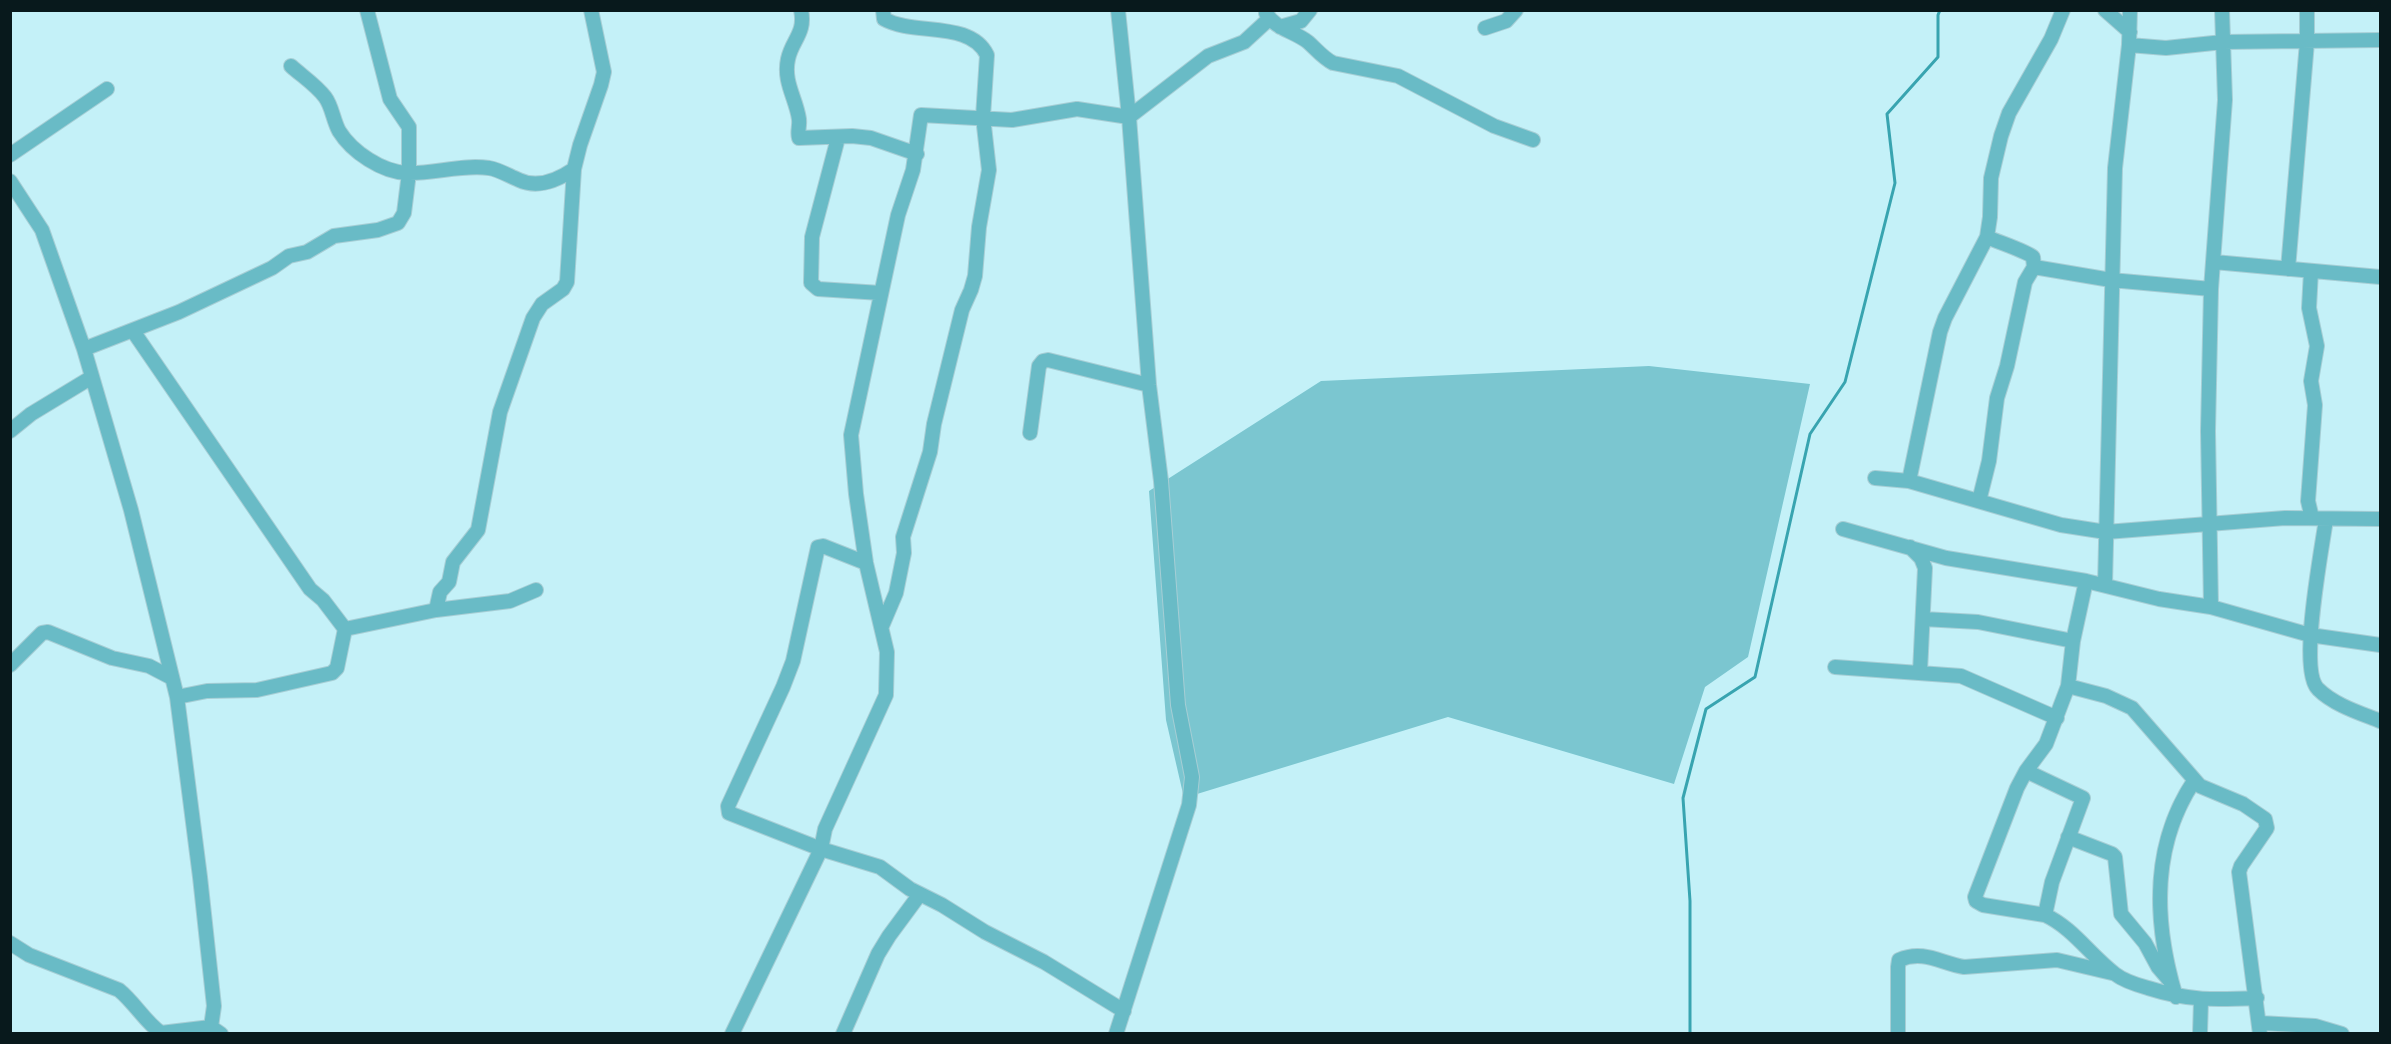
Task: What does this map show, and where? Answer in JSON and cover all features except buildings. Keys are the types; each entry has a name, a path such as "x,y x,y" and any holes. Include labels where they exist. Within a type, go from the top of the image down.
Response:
{"street":[{"path":"84,349 133,332 179,312 272,268 289,256 307,252 334,236 378,230 398,223 404,213 409,173 409,127 390,99 367,10"},
{"path":"436,610 440,591 449,582 453,561 478,530 500,412 533,318 542,304 563,289 567,282 574,169 580,145 602,85 604,72 591,10"},
{"path":"801,10 802,29 788,57 787,69 788,85 800,123 798,135 802,139 852,136 871,138 916,154"},
{"path":"882,626 896,593 904,554 903,537 930,452 934,424 962,310 975,276 979,227 989,170 983,117 987,55 984,49 966,36 955,32 912,28 890,22 884,19 883,10"},
{"path":"1116,1034 1193,787 1178,705 1161,481 1149,385 1129,117 1119,17 1129,10"},
{"path":"732,1034 821,849 825,829 886,695 887,652 866,563 856,494 851,435 898,215 913,171 922,114 1012,120 1077,109 1129,117 1208,56 1244,42 1271,19 1301,21 1310,10"},
{"path":"1485,28 1506,21 1516,10"},
{"path":"1909,481 1940,332 1987,237 1991,178 2001,136 2009,113 2051,39 2062,10"},
{"path":"2105,10 2130,39 2166,48 2223,42 2380,40"},
{"path":"2105,585 2115,168 2130,39 2130,10"},
{"path":"2211,607 2208,431 2211,289 2225,100 2223,10"},
{"path":"2288,269 2307,42 2307,10"},
{"path":"1271,19 1308,42 1325,59 1333,63 1398,76 1494,126 1533,140"},
{"path":"291,66 323,94 339,130 361,153 386,169 409,173 453,168 488,168 534,184 560,179 574,169"},
{"path":"10,155 107,89"},
{"path":"838,138 812,237 811,283 818,289 881,293"},
{"path":"10,181 34,216 46,239 84,349 131,510 177,697 213,994 214,1031 161,1033 119,990 28,955 10,943"},
{"path":"1979,501 1989,461 1997,398 2007,366 2025,282 2034,267 2033,257 2029,254 1987,237"},
{"path":"2214,262 2380,277"},
{"path":"2034,267 2111,280 2211,289"},
{"path":"2311,271 2309,308 2317,346 2312,381 2315,405 2308,501 2312,518"},
{"path":"133,332 310,589 323,600 345,629 337,668 332,673 257,690 207,691 177,697"},
{"path":"1030,433 1040,366 1043,361 1048,360 1149,385"},
{"path":"10,431 31,414 92,377"},
{"path":"1875,477 1909,481 2076,529 2106,532 2209,523 2312,518 2380,519"},
{"path":"2326,519 2310,635 2311,672 2317,688 2358,712 2380,721"},
{"path":"1842,529 1962,561 2086,581 2159,599 2211,607 2310,635 2380,645"},
{"path":"866,563 823,546 818,547 793,661 728,806 729,813 821,849 873,864 920,894 985,932 1044,962 1124,1011"},
{"path":"1908,546 1921,558 1925,568 1920,672"},
{"path":"2086,581 2073,641 2068,686 2057,718 2046,744 2026,771 1997,837 1975,897 1976,901 1983,905 2045,915 2074,934 2114,973"},
{"path":"345,629 436,610 510,601 536,590"},
{"path":"1923,619 1978,622 2073,641"},
{"path":"10,664 42,633 48,632 112,658 150,666 172,678"},
{"path":"1835,667 1920,672 1970,679 2057,718"},
{"path":"2068,686 2106,696 2132,708 2194,781 2211,792 2256,811 2265,819 2267,828 2239,872 2260,1028 2315,1026 2342,1034"},
{"path":"2026,771 2083,798 2052,882 2045,915"},
{"path":"2176,997 2171,983 2158,894 2160,873 2177,810 2194,781"},
{"path":"2068,837 2115,857 2121,914 2145,943 2158,967 2171,983"},
{"path":"843,1034 878,954 920,894"},
{"path":"1898,1034 1898,967 1899,960 1905,958 1934,957 1954,966 1964,967 2057,960 2114,973 2137,985 2176,997 2201,1000 2257,998"},
{"path":"2200,1034 2201,1000"}],"shaded area":[{"path":"1649,366 1810,384 1748,657 1705,687 1674,784 1448,717 1184,798 1166,720 1149,491 1321,381"}],"waterway":[{"path":"1690,1034 1690,901 1683,798 1706,709 1755,677 1810,434 1845,382 1895,183 1887,114 1938,57 1940,10"}]}
